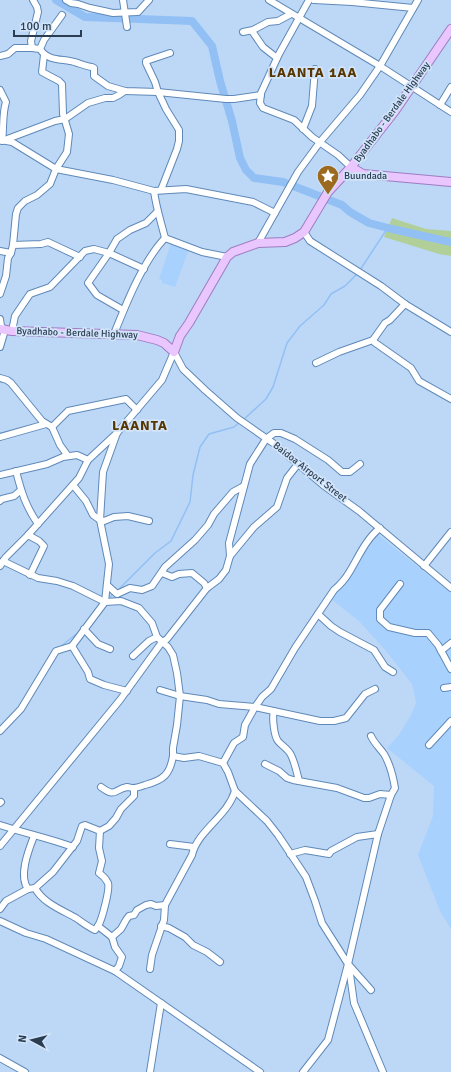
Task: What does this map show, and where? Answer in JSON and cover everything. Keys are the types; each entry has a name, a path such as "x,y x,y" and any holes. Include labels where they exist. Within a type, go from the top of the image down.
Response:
{"main road":[{"name":"Byadhabo - Berdale Highway","path":"304,232 328,192 351,167 412,88 451,30"},
{"path":"351,167 363,174 451,182"},
{"path":"174,352 180,336 227,257 233,252 258,243 285,242 304,232"},
{"name":"Byadhabo - Berdale Highway","path":"5,330 137,335 164,343 174,352"}],"street":[{"path":"32,48 31,41 38,12 33,0"},
{"path":"66,0 71,3 118,14 125,12 138,12 149,0"},
{"path":"123,0 128,27"},
{"path":"269,0 380,66 451,112"},
{"path":"309,0 277,58 261,95 260,103 263,108 294,120 303,129 338,155 351,167"},
{"path":"314,0 413,8"},
{"path":"258,243 298,172 320,142 360,95 380,66 418,0"},
{"path":"243,32 252,31 268,22 278,21 291,14"},
{"path":"40,49 44,40 62,15"},
{"path":"252,31 263,47 277,58"},
{"path":"0,56 8,54 15,48 40,49 44,55 59,61 72,61 92,67 94,68 94,76 108,86 125,91 158,92 226,99 261,95"},
{"path":"161,190 178,145 179,130 166,109 146,61 170,53"},
{"path":"0,294 6,276 8,258 13,245 18,208 25,201 50,184 56,169 67,152 69,143 69,134 63,114 62,84 42,72 44,55"},
{"path":"303,129 312,106 316,69"},
{"path":"440,105 451,86"},
{"path":"0,90 6,102 2,113 4,128 1,140"},
{"path":"1,140 55,121 65,119 88,103 105,98 113,98 125,91"},
{"path":"1,140 12,142 56,169 113,180 154,191 186,189 253,202 275,214"},
{"path":"154,191 157,212 160,217 164,238"},
{"path":"123,310 97,295 88,283 117,239 130,230 146,223 157,212"},
{"path":"304,232 310,241 381,286 405,304 451,332"},
{"path":"164,238 202,252 227,257"},
{"path":"114,334 123,310 144,269 157,246 164,238"},
{"path":"13,245 41,244 48,242 80,257"},
{"path":"0,347 5,330 30,294 50,287 85,251 94,248 144,269"},
{"path":"0,251 11,252"},
{"path":"316,363 339,352 373,340 385,323 390,320 405,304"},
{"path":"0,319 1,326 5,330"},
{"path":"373,340 411,368 419,382 451,399"},
{"path":"101,787 109,793 128,787 134,788 152,783 160,780 172,767 180,696 173,655 168,647 159,640 152,623 139,608 121,601 105,602 73,586 30,575 2,560 28,535 79,478 88,460 117,433 162,380 174,352"},
{"name":"Baidoa Airport Street","path":"174,352 183,369 237,418 266,438 367,517 451,588"},
{"path":"0,378 11,383 42,421 49,426 60,446 68,456"},
{"path":"0,437 49,426 68,410 126,400 136,410"},
{"path":"0,731 21,709 56,652 72,646 105,602 109,564 100,520 103,472 117,433"},
{"path":"133,656 149,641 167,639 208,588 226,570 230,556 229,543 250,464 266,438 274,433 281,433 295,439 328,460 342,472 350,472 360,464"},
{"path":"0,474 47,464 63,456 77,455 88,460"},
{"path":"230,556 254,527 276,506 287,478 298,464"},
{"path":"16,471 21,490 32,515 38,524"},
{"path":"73,484 86,501 93,515 100,520 104,521 114,517 128,516 149,521"},
{"path":"117,594 130,588 142,590 152,586 166,567 195,540 208,525 214,514 234,492 244,486"},
{"path":"0,501 14,496 21,490"},
{"path":"367,517 373,526 373,534"},
{"path":"223,763 234,743 243,737 245,725 255,707 262,697 271,689 295,648 334,590 341,584 350,572 355,561 373,534 380,528"},
{"path":"424,566 451,532"},
{"path":"28,535 39,541 44,546 30,575"},
{"path":"162,573 172,577 179,574 192,573 208,588"},
{"path":"400,584 380,610 380,619 389,627 415,633 428,633 441,651 451,669"},
{"path":"107,585 117,594 121,601"},
{"path":"318,614 340,632 374,650 384,667 393,672"},
{"path":"84,629 98,644 110,649"},
{"path":"0,846 127,690 159,640"},
{"path":"441,651 451,643"},
{"path":"72,646 88,672 90,679 104,685 127,690"},
{"path":"444,688 451,688"},
{"path":"160,690 180,696 207,700 219,704 255,707 327,721 346,718 365,694 375,689"},
{"path":"274,711 272,721 278,741 292,755 299,781"},
{"path":"430,745 451,721"},
{"path":"303,1072 328,1040 348,964 378,834 394,788 389,764 371,736"},
{"path":"174,756 184,758 200,756 223,763 235,791 267,821 306,877 322,923 348,964 371,990"},
{"path":"265,764 279,771 287,778 337,788 364,798 369,798 380,794 391,795"},
{"path":"100,831 109,826 121,809 134,796 134,788"},
{"path":"150,969 152,955 161,926 165,905 192,855 194,847 205,832 215,823 221,813 232,802 235,791"},
{"path":"0,825 73,847"},
{"path":"0,909 6,901 28,888 34,888 53,872 77,841 82,826 85,825 100,831"},
{"path":"34,888 37,893 54,907 95,930 104,912 108,886 108,882 99,873 102,861 99,848 100,831"},
{"path":"290,854 305,850 329,854 331,851 357,837 378,834"},
{"path":"28,888 24,884 24,874 27,854 34,836"},
{"path":"170,844 194,847"},
{"path":"112,937 121,929 129,916 134,915 137,910 151,904 156,906 165,905"},
{"path":"0,921 26,933 46,939 115,972 260,1072"},
{"path":"98,926 112,937 114,947 122,957 115,972"},
{"path":"161,926 170,928 220,962"},
{"path":"348,964 354,1003 383,1072"},
{"path":"150,1072 161,1003"},
{"path":"0,1058 25,1072"}],"shaded area":[{"path":"171,243 189,249 175,287 162,283 162,280 159,279"},
{"path":"377,534 451,593 451,929 440,911 418,855 433,816 434,786 387,748 399,735 411,715 416,703 412,684 386,651 359,621 331,599"}],"green space":[{"path":"392,218 426,229 451,231 451,256 439,254 384,237"}],"waterway":[{"path":"56,0 85,17 192,21 212,46 220,81 232,121 240,158 246,170 254,178 283,182 342,205 350,212 369,223 451,242"},
{"path":"360,270 385,232 392,229"},
{"path":"243,420 266,399 273,387 287,343 300,326 324,305 331,294 345,286 358,273"},
{"path":"117,591 155,553 171,541 190,502 193,475 200,447 209,434 234,427 240,422"},
{"path":"108,599 114,593"},
{"path":"60,647 79,632"}],"place":[{"name":"Buundada","path":"328,196"}],"district":[{"name":"LAANTA 1AA","path":"313,72"},
{"name":"LAANTA","path":"140,425"}]}
